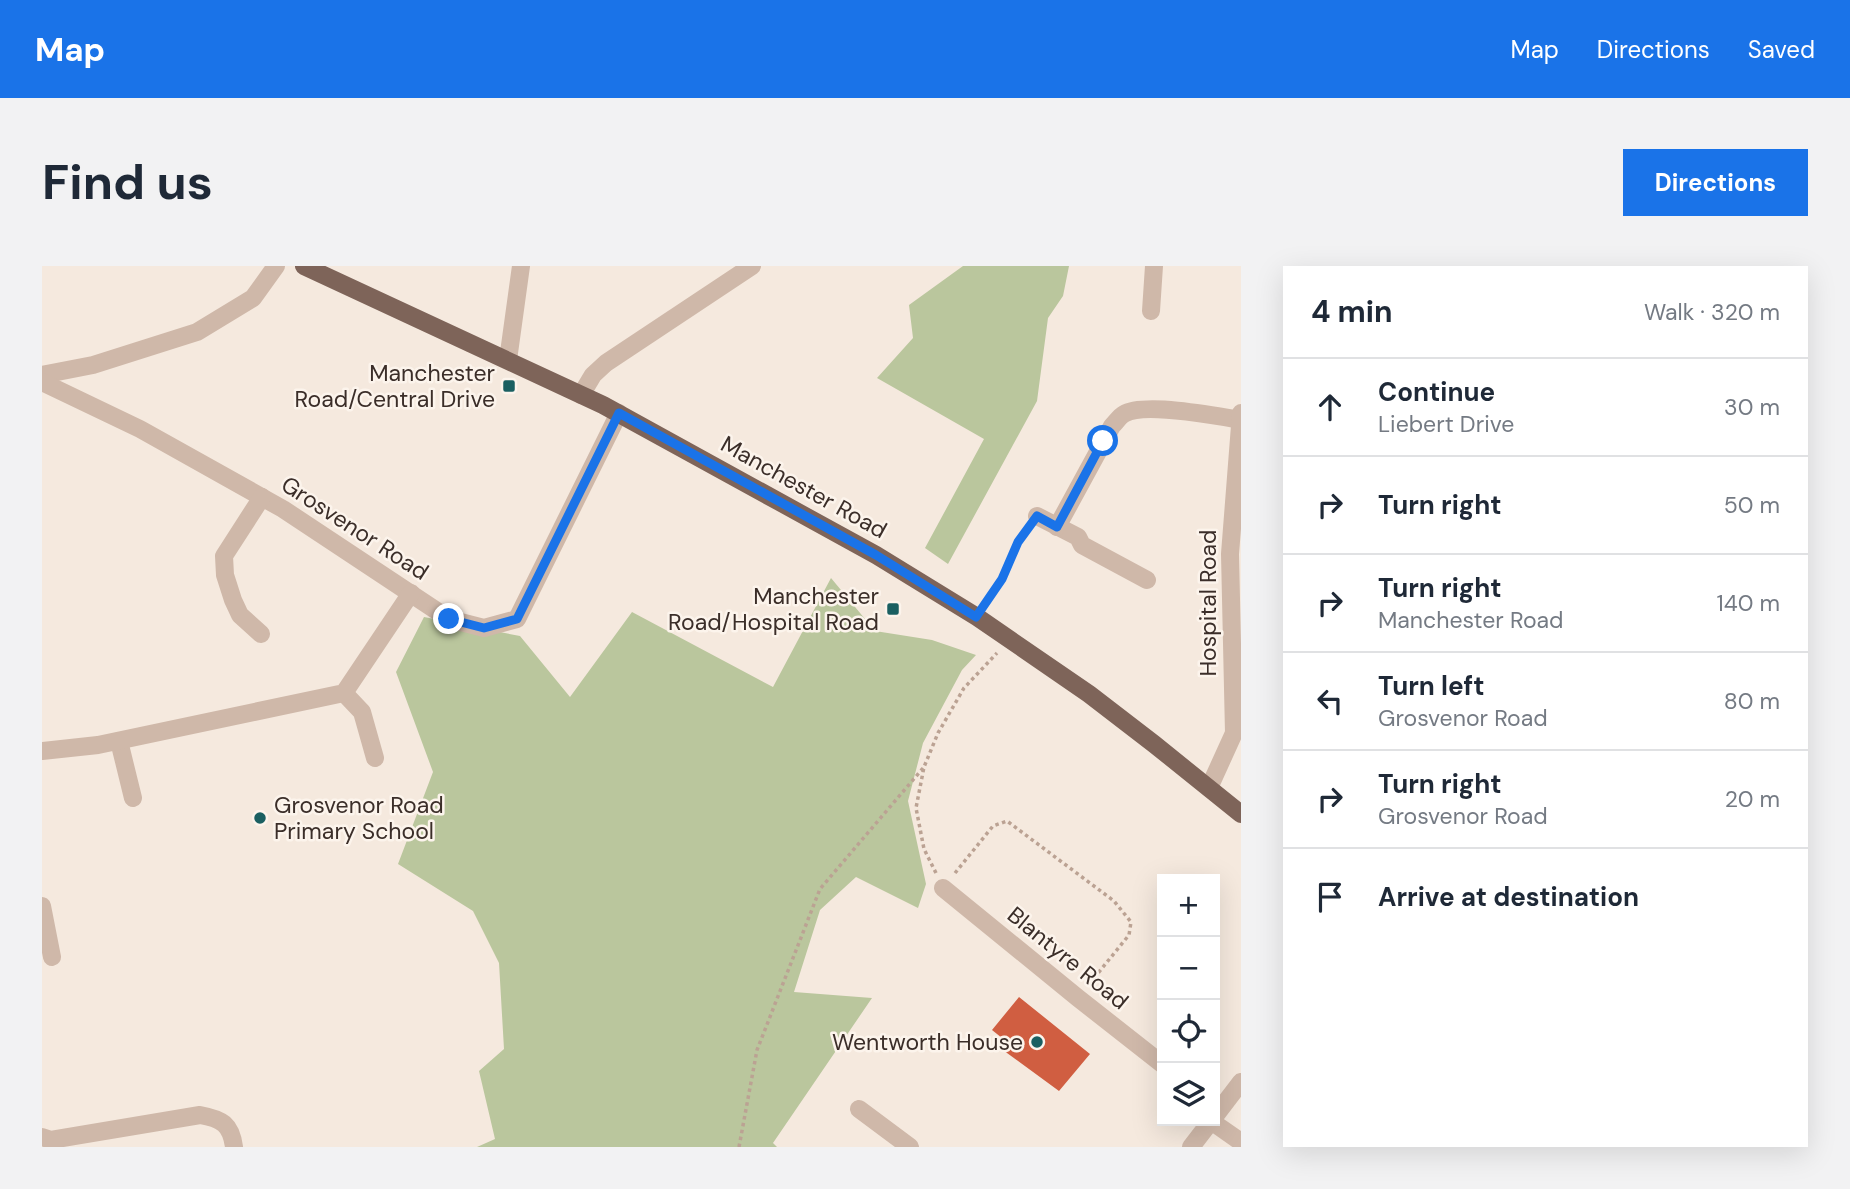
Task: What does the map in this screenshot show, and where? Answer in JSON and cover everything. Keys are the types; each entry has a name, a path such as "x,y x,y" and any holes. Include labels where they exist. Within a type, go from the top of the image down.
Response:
{"main road":[{"name":"Manchester Road","path":"304,266 619,413 876,555 976,617 1089,694 1241,814"}],"street":[{"path":"42,375 93,365 197,332 253,298 276,266"},
{"path":"508,360 521,266"},
{"path":"581,395 593,375 606,363 752,266"},
{"path":"1151,311 1154,266"},
{"name":"Grosvenor Road","path":"42,382 140,429 283,509 449,619 484,628 517,619 619,413"},
{"path":"1057,527 1112,426 1124,414 1146,409 1241,420"},
{"name":"Hospital Road","path":"1209,788 1234,733 1230,554 1241,413"},
{"path":"261,634 240,615 225,575 224,556 262,497"},
{"path":"1037,516 1078,537 1083,545 1147,580"},
{"path":"42,751 98,745 344,694 411,593"},
{"path":"344,694 362,712 374,758"},
{"path":"119,741 133,798"},
{"name":"Blantyre Road","path":"943,888 1161,1063"},
{"path":"42,906 52,957"},
{"path":"1220,1107 1241,1082"},
{"path":"859,1109 910,1147"},
{"path":"48,1141 200,1115 215,1117 225,1124 232,1134 234,1147"},
{"path":"1220,1120 1241,1142"},
{"path":"1191,1147 1206,1126"}],"path":[{"path":"976,617 1002,579 1018,542 1037,516"},
{"path":"1009,640 964,688 938,733 924,767 916,808 924,849 943,888 993,826 1007,821 1114,901 1131,922 1129,935 1078,998"},
{"path":"739,1147 757,1050 820,889 924,767"}],"green space":[{"path":"963,266 1069,266 1063,296 1048,318 1037,401 948,564 925,548 984,439 877,378 913,338 909,305"},
{"path":"831,578 875,631 932,640 976,655 962,670 923,743 908,801 926,884 918,908 856,877 820,910 794,992 872,998 773,1143 777,1147 477,1147 495,1139 479,1071 504,1049 499,963 473,911 398,864 433,772 396,672 424,617 520,636 570,697 632,612 773,687"}],"building":[{"name":"Wentworth House","path":"1019,997 1090,1054 1059,1091 996,1045 1002,1038 992,1030"}],"place":[{"name":"Manchester Road/Central Drive","path":"509,386"},
{"name":"Manchester Road/Hospital Road","path":"893,609"},
{"name":"Grosvenor Road Primary School","path":"260,818"},
{"name":"Wentworth House","path":"1037,1042"}],"route":[{"path":"449,619 484,628 517,619 619,413 876,555 976,617 1002,579 1018,542 1037,516 1057,527 1103,441"}]}
